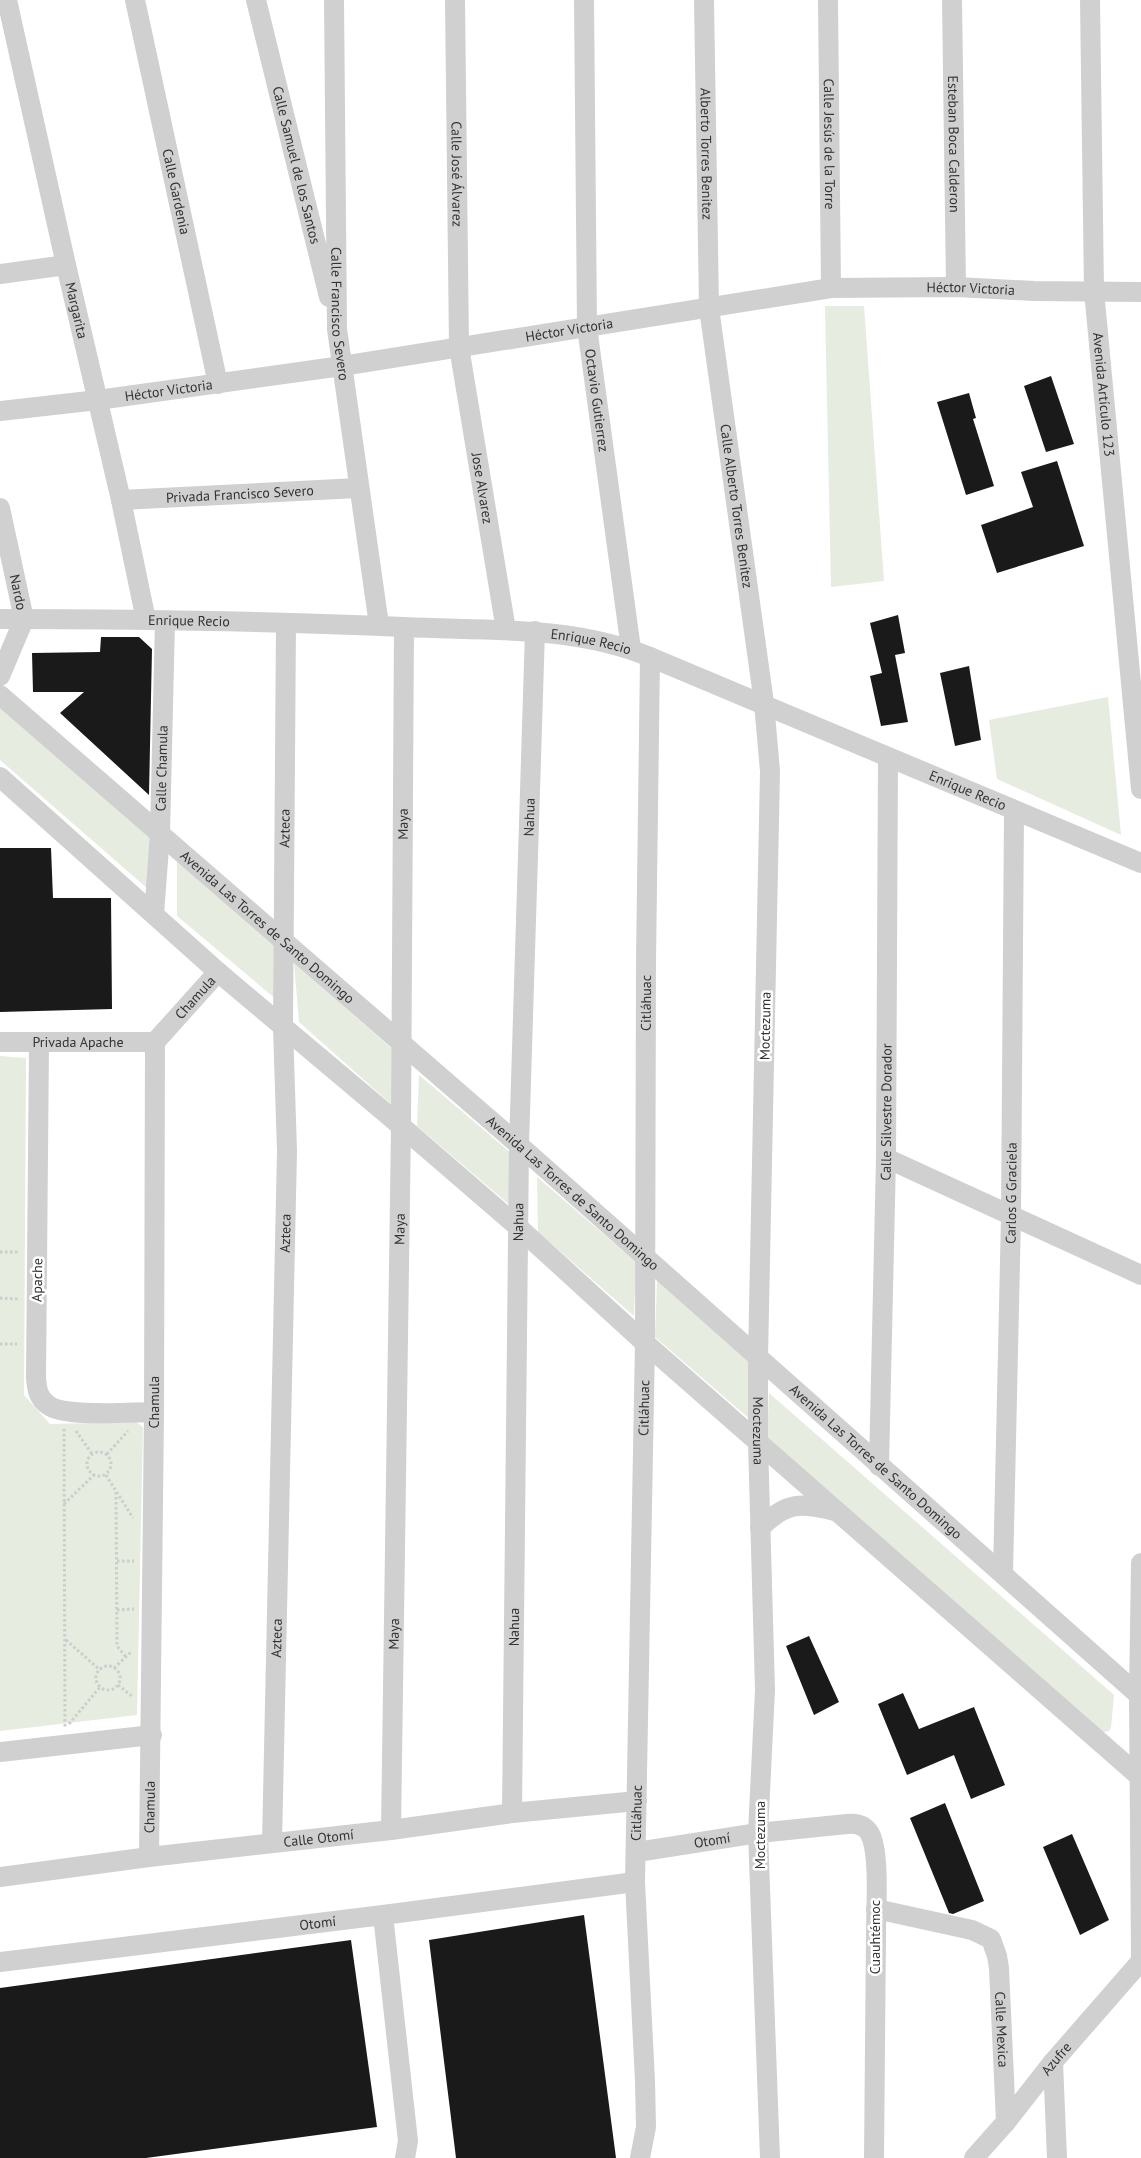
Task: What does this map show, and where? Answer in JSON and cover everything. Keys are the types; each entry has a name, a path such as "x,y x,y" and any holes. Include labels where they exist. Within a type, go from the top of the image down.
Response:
{"street":[{"name":"Margarita","path":"7,0 121,500 156,620"},
{"name":"Calle Gardenia","path":"135,0 218,384"},
{"name":"Calle Samuel de los Santos","path":"256,0 337,329"},
{"name":"Calle Francisco Severo","path":"334,0 337,329 358,488 379,625"},
{"name":"Calle José Álvarez","path":"455,0 459,347"},
{"name":"Octavio Gutierrez","path":"584,0 587,327 631,649"},
{"name":"Alberto Torres Benitez","path":"704,0 709,308"},
{"name":"Calle Jesús de la Torre","path":"828,0 831,288"},
{"name":"Esteban Boca Calderon","path":"952,0 956,288"},
{"name":"Avenida Artículo 123","path":"1090,0 1094,291 1141,789"},
{"path":"0,274 66,265"},
{"name":"Héctor Victoria","path":"0,411 98,400 342,366 831,288 956,288 1141,292"},
{"name":"Calle Alberto Torres Benítez","path":"709,308 764,703"},
{"name":"Jose Alvarez","path":"459,347 506,630"},
{"name":"Privada Francisco Severo","path":"121,500 358,488"},
{"name":"Nardo","path":"0,508 24,619"},
{"name":"Enrique Recio","path":"0,619 379,625 535,631 585,637 631,649 764,703 888,758 1141,864"},
{"path":"0,676 24,619"},
{"name":"Calle Chamula","path":"154,914 160,834 156,620"},
{"name":"Azteca","path":"272,1843 287,1150 283,1027 286,623"},
{"name":"Maya","path":"391,1830 401,1126 404,627"},
{"name":"Nahua","path":"512,1814 519,1145 535,631"},
{"name":"Citláhuac","path":"640,2158 646,2127 646,2081 635,1882 645,1343 646,961 650,657"},
{"name":"Avenida Las Torres de Santo Domingo","path":"0,695 519,1145 1140,1696"},
{"name":"Moctezuma","path":"764,703 768,738 770,808 758,1358 758,1442 765,1690 758,1833 770,2158"},
{"name":"Calle Silvestre Dorador","path":"880,1466 886,1158 888,758"},
{"path":"0,777 218,972 518,1227 645,1343 1140,1778"},
{"name":"Carlos G Graciela","path":"1003,1574 1011,1217 1014,811"},
{"name":"Chamula","path":"149,1857 152,1735 155,1042 218,972"},
{"name":"Privada Apache","path":"0,1042 155,1042"},
{"name":"Apache","path":"39,1043 36,1368 38,1393 46,1404 61,1412 154,1412"},
{"path":"886,1158 1141,1275"},
{"path":"760,1528 775,1513 794,1506 810,1504 836,1511"},
{"path":"1141,1563 1141,1961"},
{"path":"0,1752 152,1735"},
{"name":"Calle Otomí","path":"0,1877 149,1857 391,1830 512,1814 637,1802"},
{"name":"Cuauhtémoc","path":"758,1833 856,1823 865,1828 870,1834 874,1855 876,1909 874,2158"},
{"name":"Otomí","path":"637,1852 758,1833"},
{"name":"Otomí","path":"0,1962 635,1882"},
{"name":"Calle Mexica","path":"876,1909 972,1930 982,1933 991,1939 998,1956 999,1968 1006,2122"},
{"path":"383,1915 408,2141 405,2158"},
{"name":"Azufre","path":"974,2158 1006,2122 1053,2062 1141,1961"},
{"path":"1053,2062 1057,2158"}],"path":[{"path":"0,1252 22,1252"},
{"path":"0,1298 20,1299"},
{"path":"0,1344 19,1344"},
{"path":"73,1425 92,1454"},
{"path":"64,1428 66,1729 100,1687"},
{"path":"107,1454 130,1428"},
{"path":"92,1454 99,1452 107,1454 112,1465 106,1474"},
{"path":"92,1454 87,1466 94,1475"},
{"path":"64,1504 94,1475 106,1474"},
{"path":"106,1474 136,1523"},
{"path":"116,1492 117,1646 126,1657"},
{"path":"65,1640 100,1670"},
{"path":"114,1668 137,1646"},
{"path":"107,1666 114,1668 119,1674 118,1685 107,1690 100,1687 96,1676 100,1670 107,1666"}],"shaded area":[{"path":"825,306 864,306 884,581 831,587"},
{"path":"1108,697 1121,835 997,779 989,720"},
{"path":"0,703 157,838 155,895 0,760"},
{"path":"177,859 276,947 277,1000 177,916"},
{"path":"294,963 399,1055 400,1112 299,1022"},
{"path":"0,1056 26,1058 24,1395 50,1424 136,1422 143,1427 137,1715 0,1731"},
{"path":"419,1075 511,1153 511,1206 417,1126"},
{"path":"537,1177 636,1262 634,1316 538,1232"},
{"path":"657,1280 751,1362 752,1421 655,1337"},
{"path":"769,1393 1114,1695 1109,1731 1099,1733 767,1442"}],"building":[{"path":"1051,376 1074,444 1046,452 1024,386"},
{"path":"969,393 976,418 973,419 994,486 966,495 937,402"},
{"path":"1057,461 1084,546 997,573 981,525 1033,507 1021,472"},
{"path":"898,615 905,653 895,655 908,722 881,726 870,676 882,673 870,623"},
{"path":"101,637 139,637 152,649 149,795 60,713 84,692 33,692 32,653 100,652"},
{"path":"969,666 981,740 955,746 940,673"},
{"path":"0,848 51,848 53,898 111,898 112,1009 0,1012"},
{"path":"809,1636 839,1702 814,1715 786,1646"},
{"path":"903,1693 919,1729 974,1707 1005,1785 971,1799 954,1755 907,1775 878,1704"},
{"path":"945,1803 984,1901 953,1914 949,1913 910,1818"},
{"path":"1072,1834 1109,1920 1080,1935 1043,1847"},
{"path":"584,1915 616,2158 456,2158 429,1940"},
{"path":"351,1940 377,2127 146,2158 0,2158 0,1988"}]}
